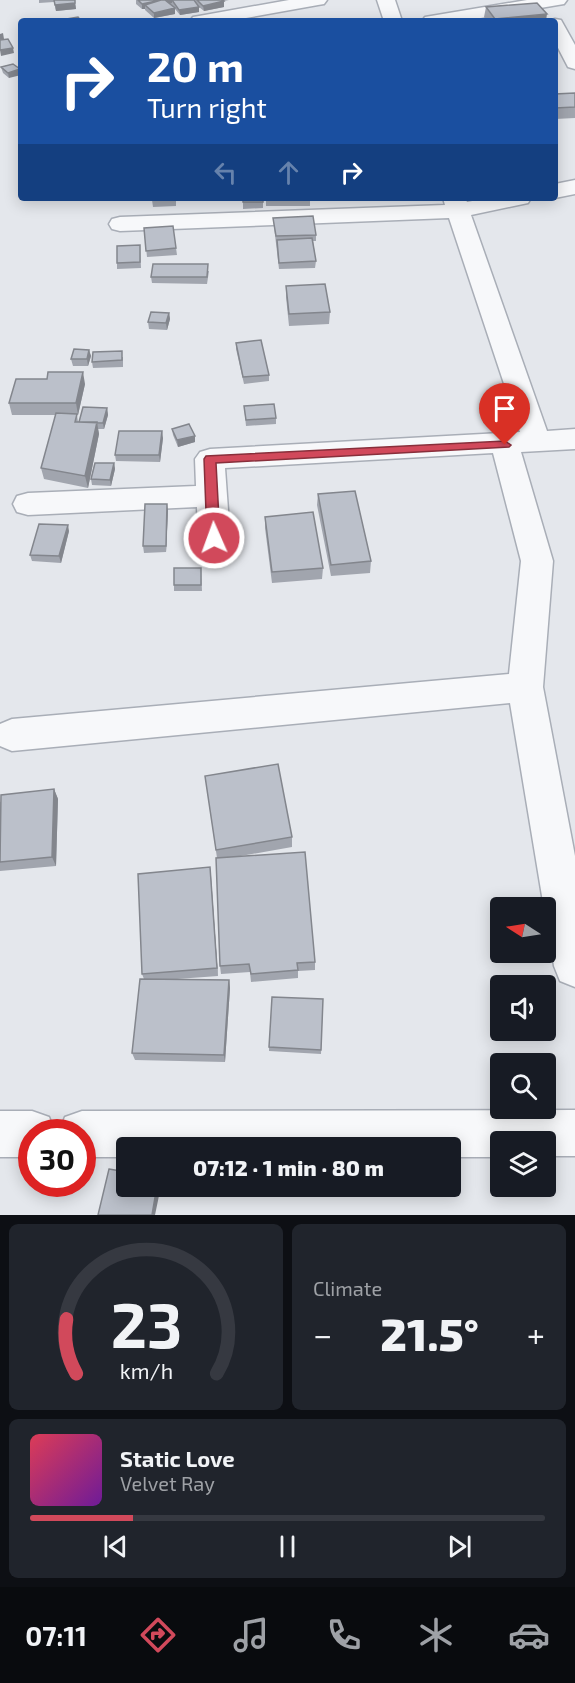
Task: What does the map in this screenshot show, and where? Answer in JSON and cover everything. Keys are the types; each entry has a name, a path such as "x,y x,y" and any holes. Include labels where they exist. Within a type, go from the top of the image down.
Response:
{"street":[{"path":"216,18 318,0"},
{"path":"386,0 392,18"},
{"path":"449,18 551,1 553,18"},
{"path":"558,30 575,63"},
{"path":"558,190 575,187"},
{"path":"120,224 488,201"},
{"path":"456,204 521,443 537,561 525,687 575,966"},
{"path":"214,538 210,459 575,439"},
{"path":"28,504 212,496"},
{"path":"12,735 525,687"},
{"path":"96,1134 575,1133"},
{"path":"0,1134 18,1134"}],"building":[{"path":"54,0 75,0 75,3 55,5"},
{"path":"138,0 161,0 142,4"},
{"path":"165,0 175,8 154,13 145,5"},
{"path":"172,0 194,0 199,7 179,10"},
{"path":"197,0 223,0 224,1 203,6"},
{"path":"537,3 547,14 494,18 486,7"},
{"path":"8,39 13,48 0,50 0,40"},
{"path":"13,64 18,70 8,73 1,67"},
{"path":"575,93 575,107 558,108 558,94"},
{"path":"313,216 316,235 276,236 273,218"},
{"path":"173,226 176,248 146,251 144,228"},
{"path":"312,238 316,261 279,263 277,240"},
{"path":"140,245 140,262 117,263 117,246"},
{"path":"153,264 208,264 207,277 151,277"},
{"path":"325,284 330,312 289,314 286,286"},
{"path":"151,312 169,313 166,323 148,322"},
{"path":"261,340 269,375 243,377 236,343"},
{"path":"74,349 89,350 87,359 71,359"},
{"path":"122,351 122,360 92,362 93,352"},
{"path":"48,372 83,372 76,403 9,403 16,379 47,379"},
{"path":"274,404 276,418 246,420 244,406"},
{"path":"83,407 107,408 103,423 79,422"},
{"path":"56,413 77,414 75,422 97,422 85,476 41,468"},
{"path":"189,424 195,436 177,440 172,429"},
{"path":"119,431 162,431 159,455 115,455"},
{"path":"95,463 114,463 110,480 91,479"},
{"path":"355,491 371,561 331,565 318,494"},
{"path":"145,504 167,504 166,546 143,546"},
{"path":"313,512 323,568 272,572 265,517"},
{"path":"39,524 68,525 59,556 30,555"},
{"path":"174,568 201,568 201,585 174,585"},
{"path":"278,764 292,837 216,850 205,776"},
{"path":"54,789 52,857 0,862 1,795"},
{"path":"305,852 315,962 297,963 298,970 251,974 249,964 220,966 216,858"},
{"path":"210,867 217,968 142,974 138,874"},
{"path":"140,979 229,980 224,1055 132,1053"},
{"path":"272,997 323,999 321,1050 269,1047"},
{"path":"109,1169 116,1170 116,1197 155,1197 152,1215 98,1215"}],"route":[{"path":"214,538 210,459 505,445"}]}
